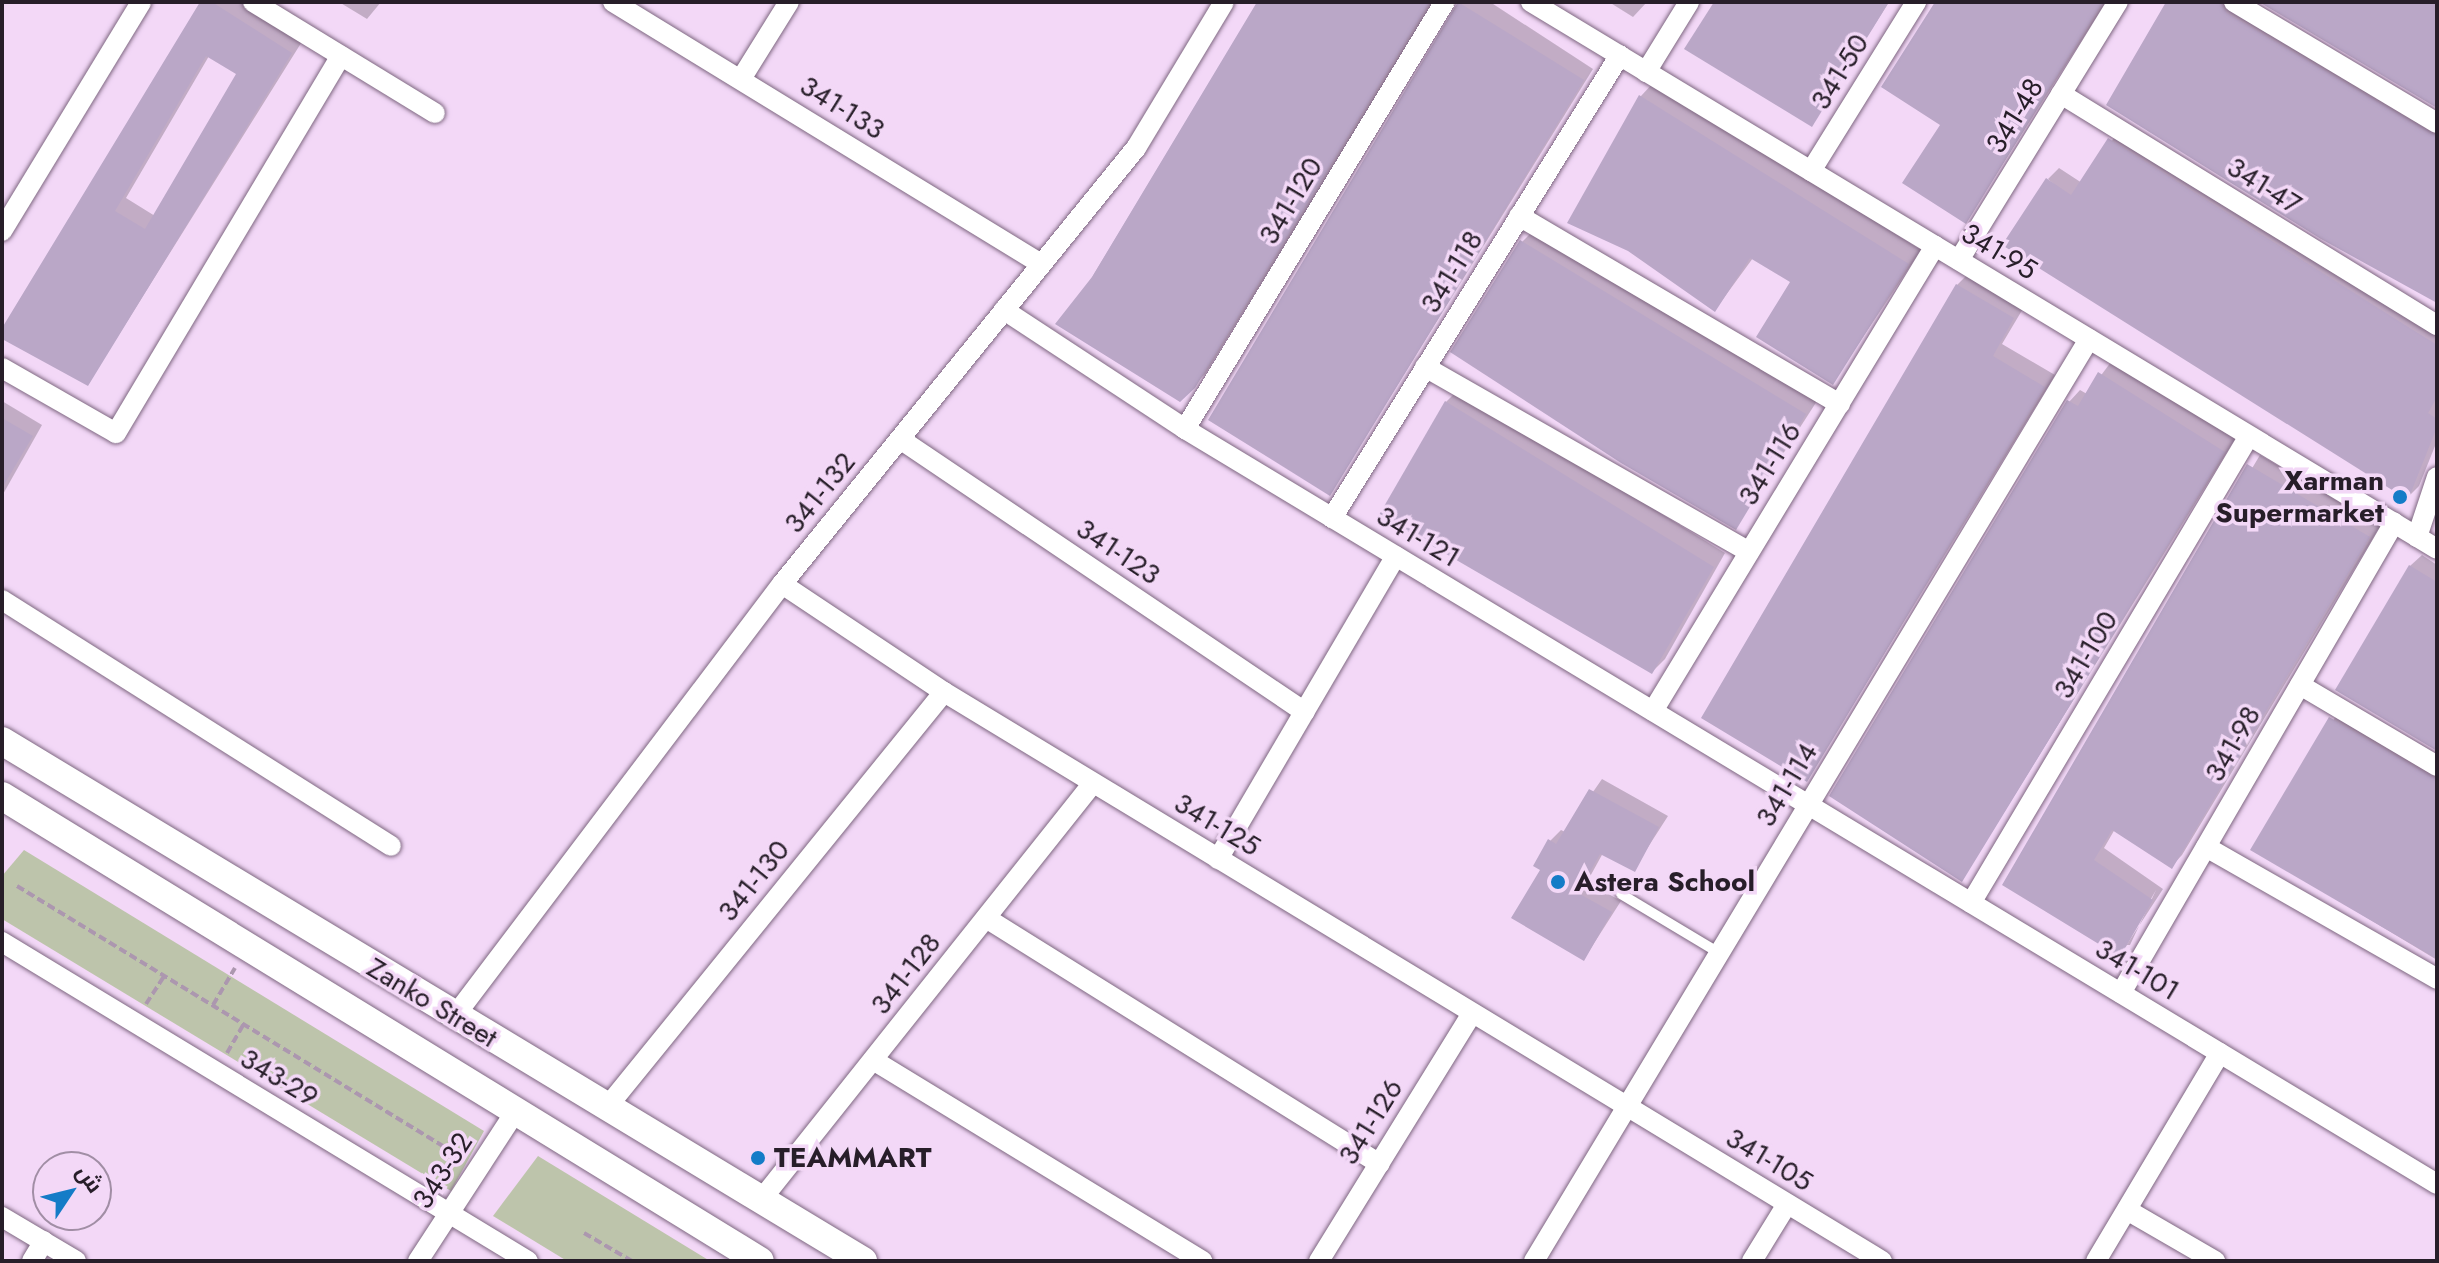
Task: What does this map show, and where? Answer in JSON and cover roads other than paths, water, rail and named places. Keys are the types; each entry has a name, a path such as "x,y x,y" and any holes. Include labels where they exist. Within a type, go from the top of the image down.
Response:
{"main road":[{"name":"Zanko Street","path":"2,741 454,1017 608,1106 863,1261"},
{"name":"Zanko Street","path":"3,799 760,1261"}],"street":[{"path":"5,220 141,2"},
{"path":"253,2 435,113"},
{"name":"341-133","path":"613,2 1041,264"},
{"path":"741,79 789,2"},
{"name":"341-132","path":"454,1017 782,584 1136,148 1224,2"},
{"name":"341-120","path":"1185,429 1445,2"},
{"name":"341-95","path":"1531,2 2437,549"},
{"path":"1646,72 1689,2"},
{"name":"341-50","path":"1811,171 1916,2"},
{"name":"341-48","path":"1959,260 2118,2"},
{"path":"2234,2 2437,123"},
{"name":"341-118","path":"1332,518 1620,55"},
{"path":"2,368 116,433 341,56"},
{"name":"341-47","path":"2061,94 2437,325"},
{"path":"1519,216 1840,404"},
{"name":"341-116","path":"1653,711 1935,246"},
{"name":"341-121","path":"1004,310 1185,429 1808,805"},
{"name":"341-114","path":"1534,1261 2089,339"},
{"path":"1425,367 1749,552"},
{"name":"341-100","path":"1971,903 2249,436"},
{"name":"341-123","path":"900,439 1304,712"},
{"path":"2417,537 2437,477"},
{"name":"341-98","path":"2121,993 2394,523"},
{"path":"1218,859 1396,556"},
{"name":"341-125","path":"782,584 944,692 1627,1107"},
{"path":"2,600 391,846"},
{"path":"2300,685 2437,766"},
{"name":"341-130","path":"608,1106 944,692"},
{"name":"341-128","path":"761,1200 1093,783"},
{"name":"341-101","path":"1808,805 2437,1184"},
{"path":"2206,847 2437,979"},
{"path":"986,918 1379,1164"},
{"name":"343-29","path":"2,942 528,1261"},
{"name":"341-126","path":"1319,1261 1472,1013"},
{"path":"2096,1261 2220,1053"},
{"path":"873,1060 1202,1261"},
{"name":"341-105","path":"1627,1107 1882,1261"},
{"name":"343-32","path":"418,1261 515,1112"},
{"path":"1752,1261 1787,1204"},
{"path":"2127,1210 2215,1261"},
{"path":"2,1217 76,1261"},
{"path":"32,1261 44,1241"}],"lane":[{"path":"1621,894 1719,953"}],"place":[{"name":"Xarman Supermarket","path":"2400,497"},
{"name":"Astera School","path":"1558,882"},
{"name":"TEAMMART","path":"758,1158"}]}
